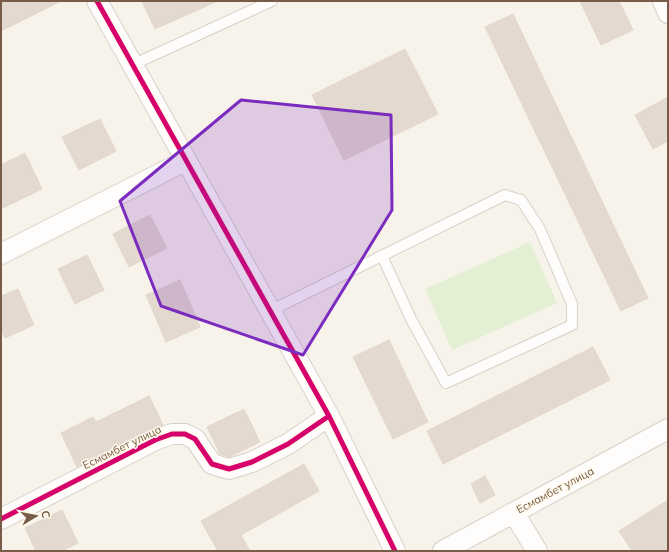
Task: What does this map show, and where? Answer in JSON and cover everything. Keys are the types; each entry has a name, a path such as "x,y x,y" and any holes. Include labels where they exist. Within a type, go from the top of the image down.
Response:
{"street":[{"path":"97,1 185,161 329,416 395,551"},
{"path":"663,1 668,13"},
{"path":"1,254 185,161"},
{"name":"Есмамбет улица","path":"1,519 155,440 172,434 185,434 195,440 212,464 229,469 252,462 288,444 329,416"},
{"name":"Есмамбет улица","path":"443,551 668,429"},
{"path":"514,512 537,551"}],"lane":[{"path":"132,65 272,1"},
{"path":"270,311 505,195 521,200 540,229 572,304 572,325 446,383 411,319 382,256"}],"highlighted area":[{"path":"241,100 391,115 392,210 303,355 161,306 120,201"}],"green space":[{"path":"530,242 557,303 452,350 425,289"}],"building":[{"path":"1,1 61,1 1,31"},
{"path":"142,1 218,1 155,29"},
{"path":"580,1 619,1 633,30 601,45"},
{"path":"513,14 648,298 621,311 485,27"},
{"path":"405,49 438,114 344,160 312,95"},
{"path":"668,97 668,141 653,149 635,115"},
{"path":"100,119 116,151 79,170 62,137"},
{"path":"25,153 42,189 1,209 1,165"},
{"path":"150,215 167,248 129,267 113,234"},
{"path":"87,255 104,290 75,304 58,269"},
{"path":"180,280 200,327 166,342 146,295"},
{"path":"18,289 34,325 5,338 1,329 1,296"},
{"path":"389,340 428,422 393,439 353,357"},
{"path":"593,347 610,380 443,464 427,431"},
{"path":"149,396 163,425 150,430 77,467 61,433 93,417 96,422"},
{"path":"244,409 260,442 229,457 220,454 207,427"},
{"path":"304,464 319,491 241,535 250,551 218,551 201,521"},
{"path":"485,476 495,495 480,503 471,484"},
{"path":"668,500 668,548 663,551 632,551 619,531"},
{"path":"62,510 78,543 62,551 36,551 25,528"}],"cycle path":[{"path":"97,1 329,416 395,551"},
{"path":"1,519 155,440 172,434 185,434 195,439 212,464 229,469 252,462 288,444 329,416"}]}
